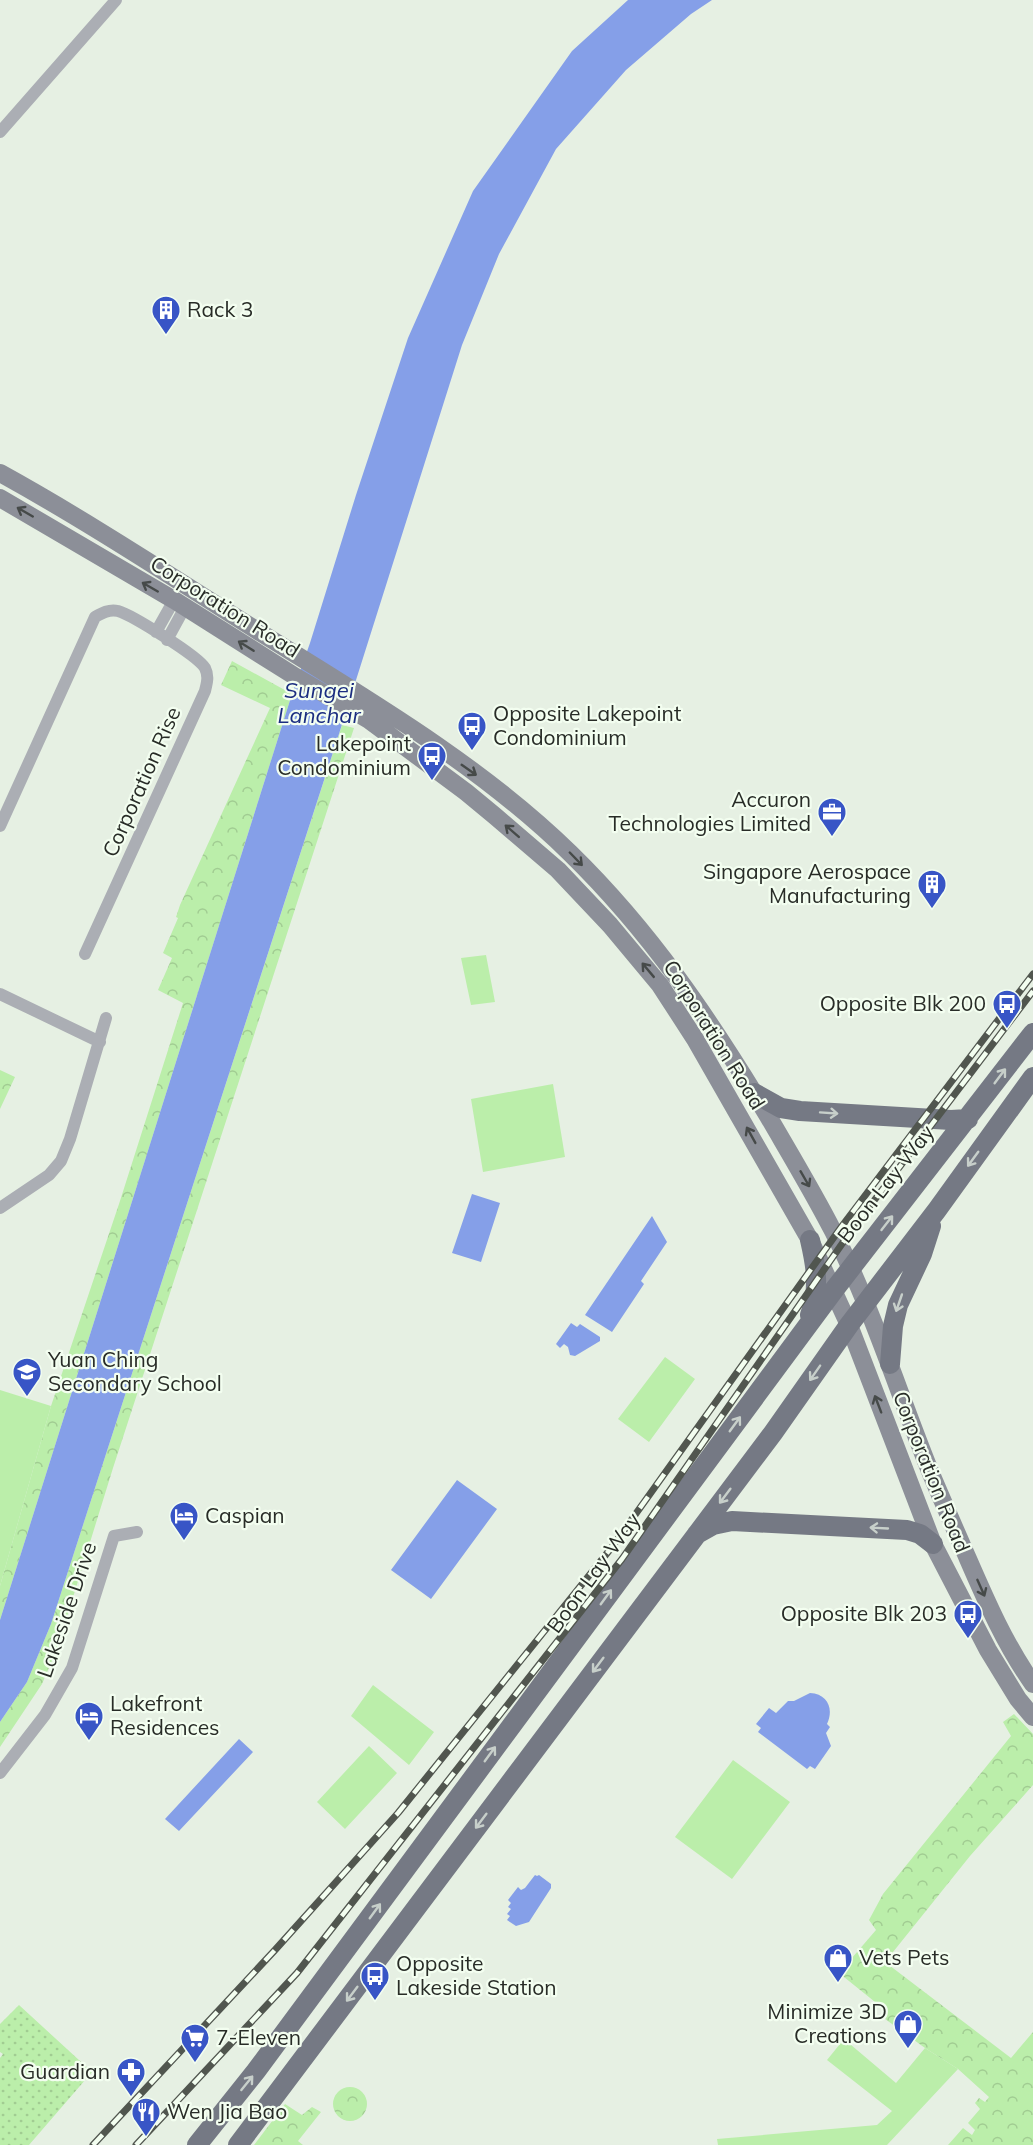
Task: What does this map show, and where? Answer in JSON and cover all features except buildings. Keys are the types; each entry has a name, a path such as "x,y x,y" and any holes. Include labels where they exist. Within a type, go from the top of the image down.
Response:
{"main road":[{"name":"Corporation Road","path":"0,473 303,658 359,704 482,779 540,825 574,857 676,973 725,1044 807,1183 851,1268 891,1364 932,1476 993,1615 1018,1663 1033,1684"},
{"name":"Corporation Road","path":"0,498 179,604 296,677 359,704 369,720 490,812 558,870 610,925 660,984 699,1046 810,1239 849,1325 933,1544 988,1650 1018,1699 1033,1717"},
{"path":"80,545 91,527"},
{"name":"Boon Lay Way","path":"197,2145 256,2071 803,1331 1033,1033"},
{"path":"238,2145 773,1432 865,1303 937,1210 1033,1077"},
{"path":"754,1093 781,1108 800,1111 951,1120 968,1119"},
{"path":"891,1364 893,1326 898,1305 922,1254 937,1210"},
{"path":"803,1331 814,1303 818,1284 817,1268 810,1239"},
{"path":"696,1535 713,1525 732,1521 907,1530 920,1534 933,1544"}],"street":[{"path":"0,132 116,0"},
{"path":"156,632 179,604"},
{"path":"167,640 179,604"},
{"name":"Corporation Rise","path":"0,826 95,617 111,610 119,611 156,632 200,662 206,669 208,679 205,691 85,954"},
{"path":"0,994 100,1041"},
{"path":"0,1208 49,1175 61,1161 70,1139 106,1018"},
{"name":"Lakeside Drive","path":"0,1773 45,1715 72,1668 114,1536 137,1532"}],"green space":[{"path":"232,661 292,694 0,1620 0,1586 51,1406 183,1003 158,990 172,958 163,953 178,918 176,917 180,905 270,708 221,685"},
{"path":"342,725 354,728 113,1468 57,1649 42,1684 0,1747 0,1722 27,1682 51,1624"},
{"path":"486,955 495,1002 471,1005 461,958"},
{"path":"0,1070 15,1077 0,1109"},
{"path":"553,1084 565,1157 483,1172 471,1099"},
{"path":"665,1357 695,1379 649,1442 618,1419"},
{"path":"0,1390 51,1406 0,1586"},
{"path":"373,1685 434,1732 409,1765 351,1716"},
{"path":"1014,1714 1033,1734 1033,1785 970,1856 885,1962 1011,2058 1033,2032 1033,2145 948,2145 963,2128 972,2135 975,2130 968,2123 980,2109 975,2103 979,2098 985,2102 989,2097 958,2069 881,2016 885,2010 839,1973 876,1930 869,1920 883,1894 1011,1736 1003,1722"},
{"path":"369,1746 397,1773 345,1829 317,1802"},
{"path":"733,1760 790,1802 732,1879 675,1837"},
{"path":"19,2005 92,2072 29,2145 0,2145 0,2058 3,2054 0,2052 0,2024"},
{"path":"844,2039 896,2083 925,2048 958,2069 887,2145 718,2145 717,2139 877,2125 892,2111 827,2060"},
{"path":"350,2087 362,2092 367,2104 362,2116 350,2121 338,2116 333,2104 338,2092"},
{"path":"285,2104 302,2115 312,2107 321,2112 298,2141 303,2145 254,2145"}],"water":[{"name":"Sungei Lanchar","path":"628,0 712,0 691,14 626,70 556,149 499,254 462,345 338,737 51,1624 27,1682 0,1722 0,1620 292,694 408,338 473,191 572,51"},
{"path":"472,1194 500,1203 481,1262 452,1253"},
{"path":"652,1216 667,1242 641,1281 644,1284 612,1332 585,1315"},
{"path":"571,1323 577,1327 580,1324 600,1337 600,1341 575,1356 570,1355 568,1347 564,1344 560,1348 556,1344"},
{"path":"457,1480 497,1509 431,1599 391,1570"},
{"path":"810,1693 825,1699 830,1713 827,1724 830,1727 826,1733 831,1746 815,1769 810,1766 807,1769 758,1732 761,1728 756,1724 769,1708 776,1713 788,1701 794,1701"},
{"path":"239,1739 253,1752 179,1831 165,1819"},
{"path":"535,1875 539,1875 551,1884 551,1888 529,1922 516,1926 507,1920 510,1916 507,1914 511,1909 508,1907 511,1903 508,1900 518,1887 521,1890 525,1888"}],"railway":[{"path":"93,2145 275,1950 398,1813 612,1547 842,1226 1033,974"},
{"path":"136,2145 297,1973 622,1559 851,1231 1033,991"}],"place":[{"name":"Rack 3","path":"166,336"},
{"name":"Opposite Lakepoint Condominium","path":"472,752"},
{"name":"Lakepoint Condominium","path":"432,782"},
{"name":"Accuron Technologies Limited","path":"832,838"},
{"name":"Singapore Aerospace Manufacturing","path":"932,910"},
{"name":"Opposite Blk 200","path":"1007,1030"},
{"name":"Yuan Ching Secondary School","path":"27,1398"},
{"name":"Caspian","path":"184,1542"},
{"name":"Opposite Blk 203","path":"968,1640"},
{"name":"Lakefront Residences","path":"89,1742"},
{"name":"Vets Pets","path":"838,1984"},
{"name":"Opposite Lakeside Station","path":"375,2002"},
{"name":"Minimize 3D Creations","path":"908,2050"},
{"name":"7-Eleven","path":"195,2064"},
{"name":"Guardian","path":"131,2098"},
{"name":"Wen Jia Bao","path":"146,2138"}]}
